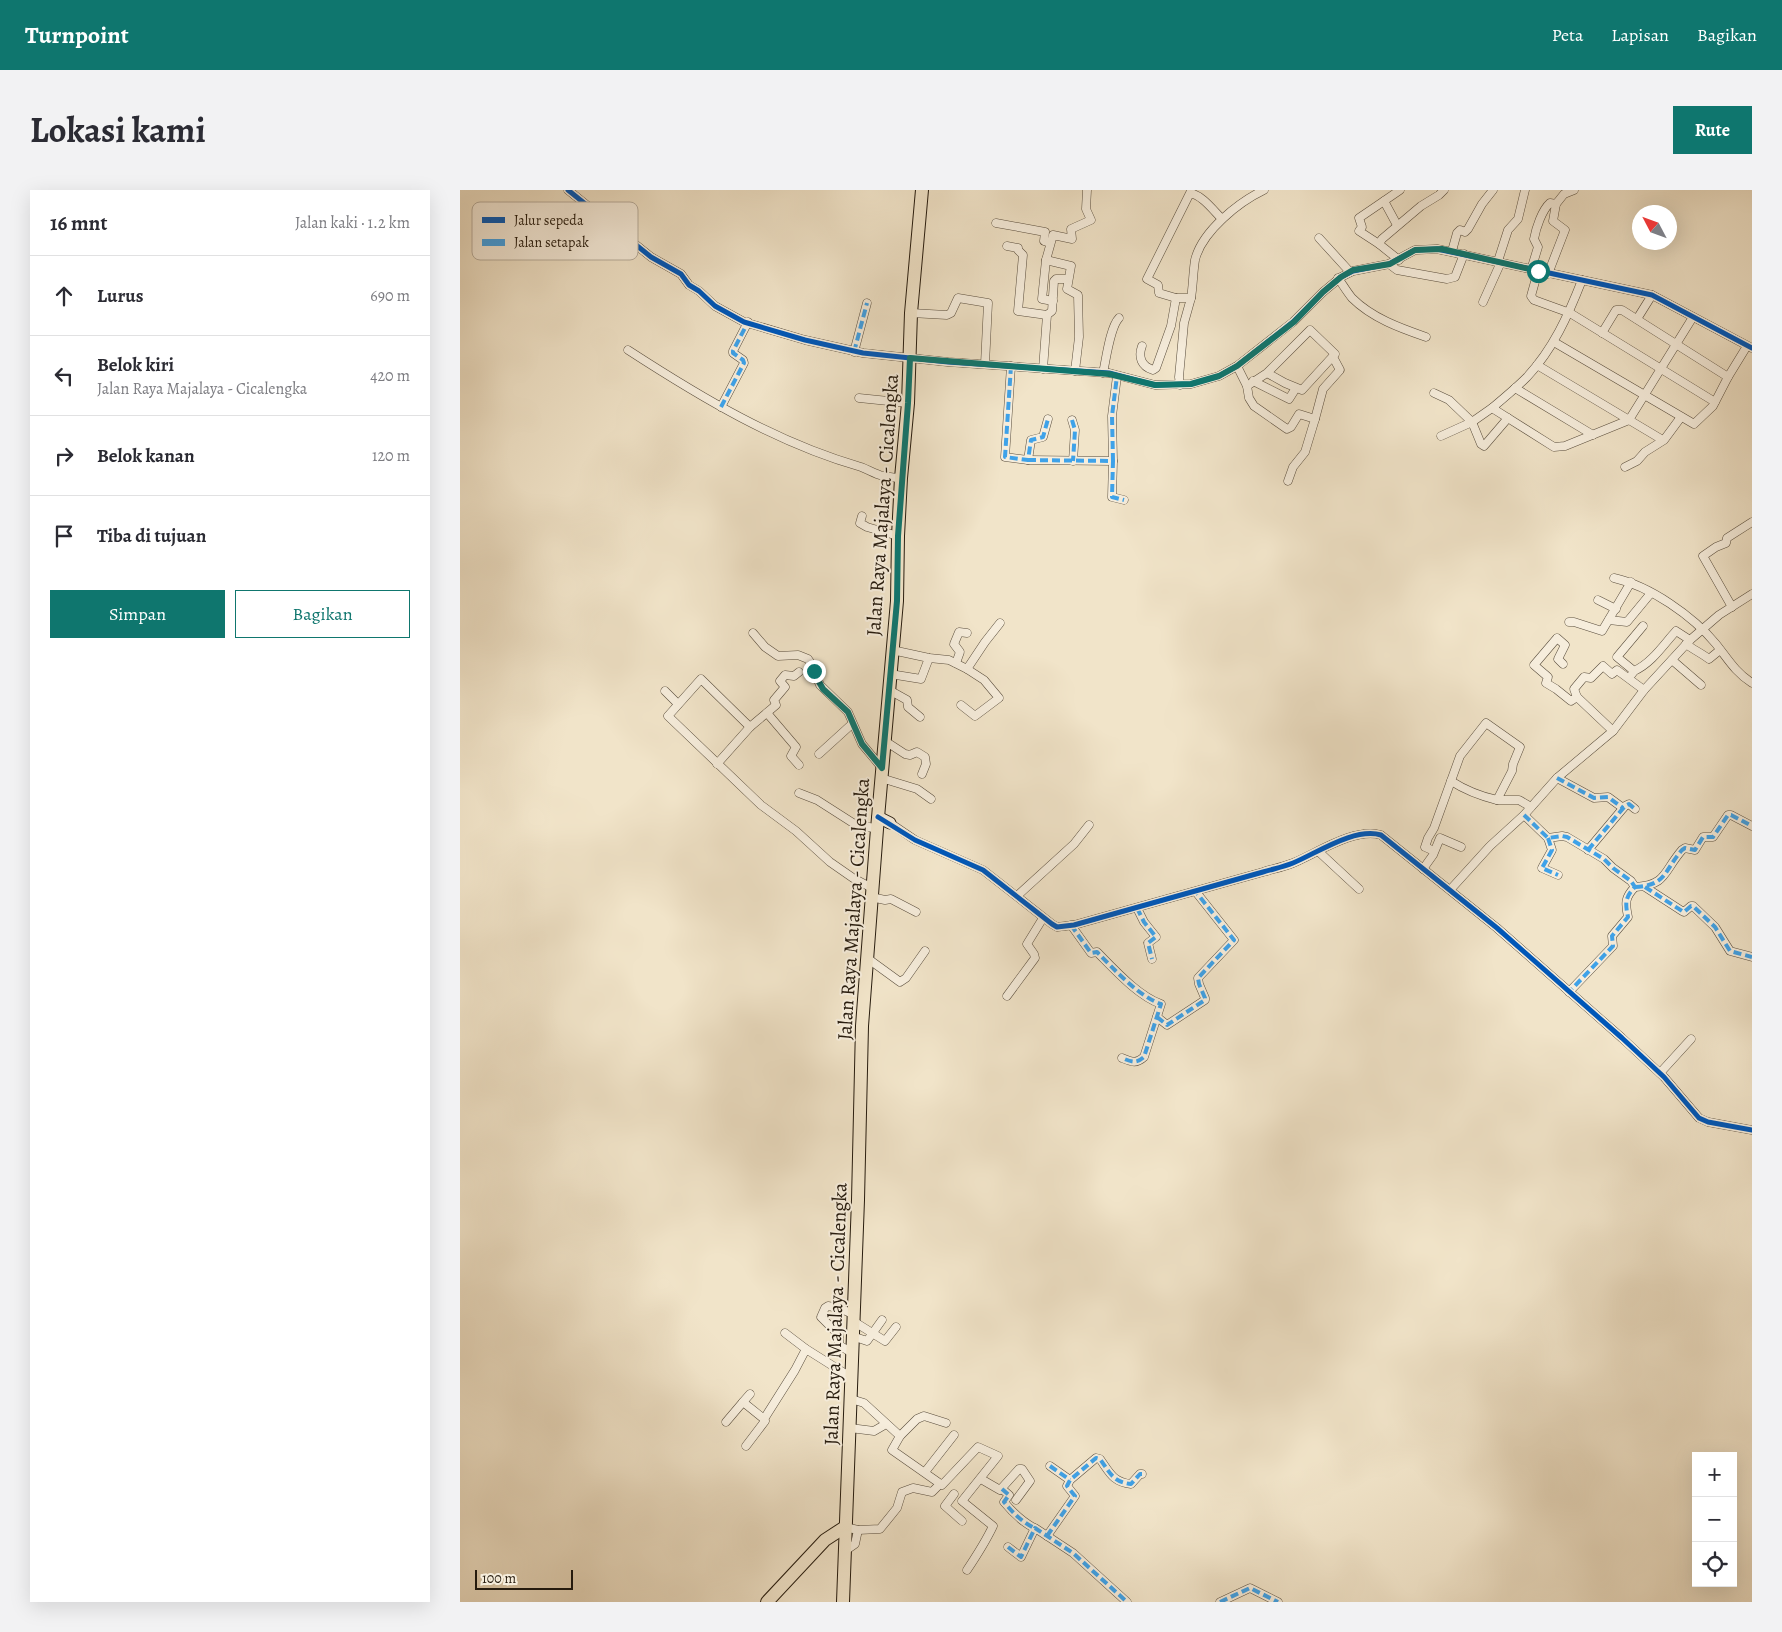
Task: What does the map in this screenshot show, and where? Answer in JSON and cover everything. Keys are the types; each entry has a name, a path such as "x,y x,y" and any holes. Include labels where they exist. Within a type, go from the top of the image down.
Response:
{"main road":[{"name":"Jalan Raya Majalaya - Cicalengka","path":"843,1602 858,1200 862,1034 877,823 897,601 901,478 908,403 912,313 922,190"},
{"path":"766,1602 846,1520"}],"street":[{"path":"568,190 583,202"},
{"path":"1053,301 1042,299 1046,260 1050,243 1053,235 1072,239 1072,229 1091,220 1086,209 1087,190"},
{"path":"1180,385 1179,377 1184,323 1191,298 1196,259 1203,244 1222,219 1247,198 1264,190"},
{"path":"1399,260 1359,231 1362,227 1359,218 1400,190"},
{"path":"1452,252 1457,233 1460,230 1464,232 1467,230 1482,204 1493,190"},
{"path":"1483,302 1499,262 1508,230 1517,220 1525,190"},
{"path":"1548,274 1565,230 1552,221 1556,204 1564,194 1574,190"},
{"path":"1379,244 1382,238 1397,225 1442,191"},
{"path":"1191,298 1176,298 1159,293 1158,285 1147,279 1189,194 1193,194 1207,204 1222,219"},
{"path":"1384,201 1397,225"},
{"path":"1556,204 1550,203 1547,206 1534,238 1538,247 1532,298 1570,313 1715,402"},
{"path":"996,223 1045,232 1044,241 1050,243"},
{"path":"1319,238 1350,272"},
{"path":"1007,246 1018,248 1023,255 1018,312 1047,314 1052,312 1055,280 1068,279"},
{"path":"638,247 651,257 681,274 689,285 698,290 717,307 736,318 805,340 854,352 1103,373 1155,385 1180,385 1209,379 1237,366 1294,322 1338,278 1350,272 1390,264 1417,250 1437,249 1464,254 1548,274 1652,295 1750,347 1728,377 1715,402 1696,424 1693,424 1554,342"},
{"path":"1390,264 1397,270 1447,279 1455,276 1464,254"},
{"path":"1046,260 1071,265 1067,289 1078,295 1079,337 1075,371"},
{"path":"1338,278 1351,297 1364,308 1384,320 1426,337"},
{"path":"1441,436 1472,422 1492,408 1537,366 1554,342 1570,313 1582,280"},
{"path":"1637,319 1652,295"},
{"path":"912,313 946,315 951,313 956,298 988,303 985,364"},
{"path":"1144,382 1150,370 1155,369 1159,359 1170,326 1176,298"},
{"path":"854,352 867,303"},
{"path":"1602,333 1617,309 1622,310 1728,377"},
{"path":"1042,369 1047,314"},
{"path":"1492,408 1554,447 1565,446 1629,420 1693,316"},
{"path":"1103,373 1112,334 1119,318"},
{"path":"721,407 744,363 733,351 748,322"},
{"path":"1250,383 1267,373 1310,330 1335,354 1333,357 1340,370 1323,388 1305,452 1293,467 1288,481"},
{"path":"1142,346 1140,359 1150,370"},
{"path":"628,350 692,392 739,418 827,458 868,469 881,475 901,478"},
{"path":"1267,373 1303,390 1333,357"},
{"path":"1011,366 1005,456 1007,458 1114,461"},
{"path":"1237,366 1250,383 1289,399 1296,388"},
{"path":"1537,366 1661,439"},
{"path":"1117,376 1112,416 1114,461 1112,497 1124,500"},
{"path":"1250,383 1249,398 1254,406 1287,429 1292,426 1300,414 1315,419"},
{"path":"1515,388 1593,435"},
{"path":"1434,393 1449,400 1472,422 1481,444 1484,446 1508,418"},
{"path":"860,398 908,403"},
{"path":"1625,467 1637,461 1645,452 1664,440 1681,417"},
{"path":"1028,460 1031,440 1044,437 1048,419"},
{"path":"1072,420 1075,430 1073,460"},
{"path":"862,516 860,523 867,527 898,536"},
{"path":"1732,607 1703,556 1726,542 1727,538 1752,522"},
{"path":"1614,578 1631,582 1652,593 1693,621 1720,650 1735,670 1752,683"},
{"path":"1569,622 1602,631 1631,582"},
{"path":"1609,620 1627,622 1652,593"},
{"path":"1450,890 1490,846 1524,815 1557,778 1613,730 1644,690 1701,629 1752,594"},
{"path":"1598,600 1616,609"},
{"path":"967,669 1000,623"},
{"path":"1634,671 1617,658 1643,626"},
{"path":"1628,679 1634,671 1640,668 1666,644 1676,631 1697,653 1703,654 1709,659 1720,650"},
{"path":"956,663 960,652 954,644 959,632 967,633"},
{"path":"753,633 765,648 778,656 798,655 808,659 823,689 848,712 862,744 932,799"},
{"path":"1563,664 1558,659 1565,645 1557,638 1534,666 1548,677 1546,683 1572,701 1577,697"},
{"path":"892,650 956,663 984,680 998,698 975,716 962,705"},
{"path":"890,674 922,679 929,658"},
{"path":"1672,660 1701,685"},
{"path":"1613,730 1577,697 1574,688 1584,677 1591,678 1603,666 1612,674 1617,670 1644,690"},
{"path":"717,764 750,727 776,704 774,700 785,688 780,681 785,675 790,677 799,672"},
{"path":"750,727 701,679 668,716 761,806 796,831 830,862 885,900 891,899 916,912"},
{"path":"889,690 907,700 908,707 920,717"},
{"path":"664,692 678,704"},
{"path":"767,713 796,747 791,756 799,765"},
{"path":"1434,851 1426,847 1428,838 1434,828 1460,756 1487,723 1520,746 1512,771 1497,800"},
{"path":"819,754 852,724"},
{"path":"883,760 917,752 924,757 926,762 922,774"},
{"path":"1557,778 1594,798 1608,797 1623,808"},
{"path":"1451,781 1462,788 1482,796 1498,801 1519,800 1531,807"},
{"path":"799,794 817,800 853,823 890,823 915,840 983,870 1057,927 1137,908 1292,864 1356,835 1375,833 1387,838 1497,928 1660,1073 1699,1118 1708,1122 1752,1130"},
{"path":"1588,850 1623,808 1628,804 1635,810"},
{"path":"1568,992 1613,946 1612,936 1628,917 1625,904 1626,898 1635,887 1654,885 1663,878 1682,850 1685,848 1695,850 1702,837 1712,837 1728,814 1752,826"},
{"path":"1524,815 1548,838 1552,850 1542,868 1558,876"},
{"path":"1017,896 1074,844 1089,824"},
{"path":"1548,838 1564,836 1604,859 1632,882 1635,887"},
{"path":"1424,869 1440,838 1461,847"},
{"path":"1318,851 1358,889"},
{"path":"1645,886 1684,912 1693,906 1715,927 1730,951 1752,957"},
{"path":"1157,1017 1168,1025 1205,1000 1206,998 1198,978 1234,940 1196,892"},
{"path":"1137,908 1144,922 1156,936 1148,943 1152,959"},
{"path":"1007,996 1035,958 1027,944 1043,918"},
{"path":"1071,925 1091,953 1097,952 1146,996 1161,1004 1144,1057 1138,1062 1132,1063 1122,1058"},
{"path":"867,958 900,982 906,978 925,951"},
{"path":"1660,1073 1691,1039"},
{"path":"852,1353 839,1345 839,1335 821,1318 825,1308 828,1306 840,1308 884,1342 896,1327"},
{"path":"852,1336 867,1341 882,1320"},
{"path":"785,1333 806,1349 852,1378"},
{"path":"746,1446 765,1422 764,1419 806,1349"},
{"path":"726,1422 750,1394"},
{"path":"851,1399 864,1403 900,1436"},
{"path":"743,1402 764,1419"},
{"path":"946,1423 924,1416 917,1419 900,1436 892,1450 954,1494 992,1526 986,1535 986,1540 967,1570"},
{"path":"850,1428 874,1431 886,1424"},
{"path":"924,1472 954,1435"},
{"path":"846,1520 858,1530 876,1530 897,1508 902,1492 913,1488 930,1492 941,1485 978,1446 998,1456 962,1501"},
{"path":"1047,1536 1075,1496 1067,1486 1070,1480 1097,1458 1118,1481 1131,1484 1142,1474"},
{"path":"1050,1466 1070,1480"},
{"path":"1002,1489 1019,1469 1023,1470 1030,1481 1016,1500"},
{"path":"981,1479 1009,1494 1004,1502 1020,1520 1073,1553 1127,1602"},
{"path":"954,1494 945,1506 962,1521"},
{"path":"1008,1547 1021,1557 1034,1528"},
{"path":"845,1550 855,1544 858,1530"},
{"path":"1220,1602 1248,1588 1278,1602"}],"marked path":[{"path":"854,352 867,303"},
{"path":"721,407 744,363 733,351 748,322"},
{"path":"1011,366 1005,457 1028,460 1031,440 1043,437 1048,419"},
{"path":"1113,461 1112,416 1117,376"},
{"path":"1072,420 1075,430 1073,461"},
{"path":"1028,460 1113,461 1112,497 1124,500"},
{"path":"1557,778 1594,798 1608,797 1623,808"},
{"path":"1588,850 1625,806 1629,804 1635,809"},
{"path":"1524,815 1548,838 1567,837 1604,859 1631,881 1635,887 1627,900 1628,917 1612,936 1613,946 1569,992"},
{"path":"1635,887 1645,886 1659,880 1682,850 1685,848 1695,850 1703,837 1713,837 1728,815 1752,826"},
{"path":"1548,838 1552,850 1542,868 1558,875"},
{"path":"1645,887 1684,912 1693,906 1715,927 1730,951 1752,957"},
{"path":"1157,1017 1167,1025 1205,1000 1198,978 1234,940 1196,892"},
{"path":"1137,908 1144,922 1156,937 1148,943 1152,959"},
{"path":"1071,925 1091,953 1097,952 1135,989 1161,1004 1144,1057 1134,1062 1122,1058"},
{"path":"1047,1536 1075,1496 1067,1486 1070,1480 1096,1458 1100,1459 1112,1476 1125,1483 1131,1484 1142,1474"},
{"path":"1050,1466 1070,1480"},
{"path":"1002,1489 1009,1495 1004,1502 1025,1523 1034,1528"},
{"path":"1008,1547 1021,1557 1035,1528 1073,1553 1127,1602"},
{"path":"1220,1602 1250,1588 1278,1602"}],"cycle path":[{"path":"568,190 583,202"},
{"path":"638,247 651,257 681,274 689,285 699,291 715,306 744,322 805,340 863,353 948,362 1109,373 1155,385 1191,384 1219,376 1237,366 1293,322 1341,277 1353,271 1389,264 1415,250 1437,249 1652,295 1752,348"},
{"path":"878,817 915,840 983,870 1057,927 1074,925 1286,866 1348,838 1371,833 1381,835 1497,928 1622,1038 1664,1077 1699,1118 1708,1122 1752,1130"}],"route":[{"path":"814,671 823,689 848,712 855,732 862,744 882,768 897,601 901,478 910,358 1109,374 1155,385 1178,386 1219,376 1237,366 1294,322 1335,281 1353,270 1390,264 1415,250 1442,249 1538,271"}]}
